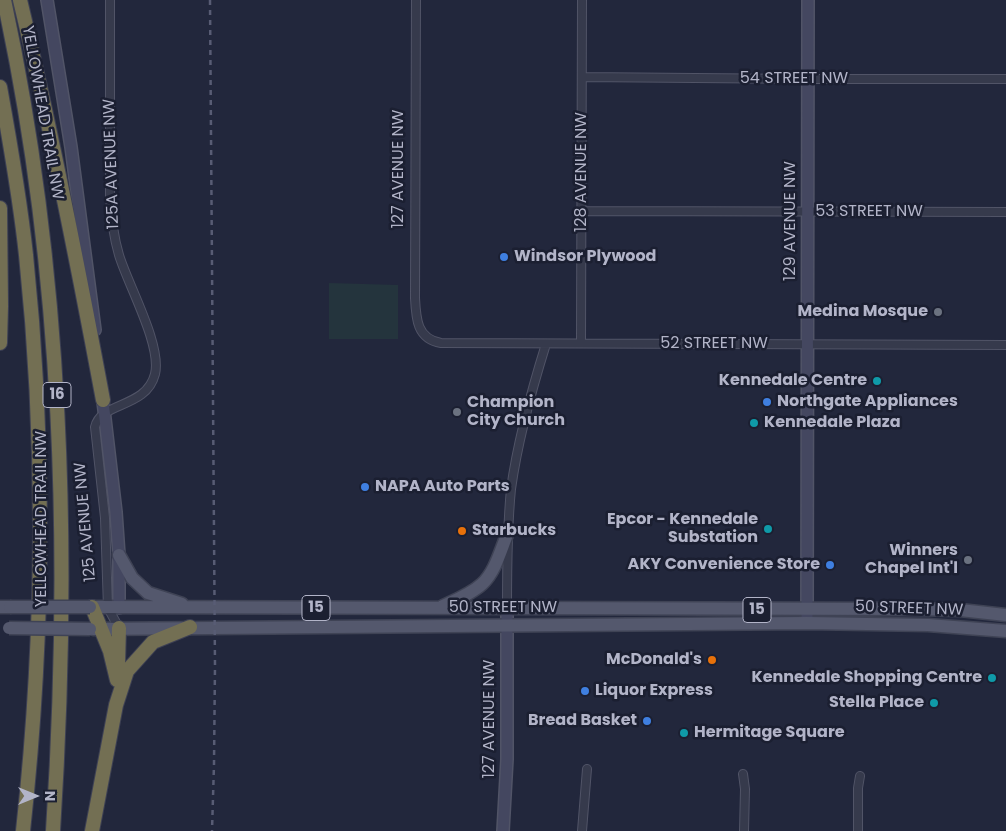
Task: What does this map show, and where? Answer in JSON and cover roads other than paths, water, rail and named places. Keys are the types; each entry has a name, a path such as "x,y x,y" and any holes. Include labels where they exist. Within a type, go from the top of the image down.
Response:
{"highway":[{"name":"YELLOWHEAD TRAIL NW","path":"4,0 17,61 38,192 44,238 58,408 62,498 61,595 52,831"},
{"path":"20,0 42,90 76,251 103,407"},
{"name":"YELLOWHEAD TRAIL NW","path":"0,87 26,252 40,459 38,658 31,759 23,831"},
{"path":"0,208 0,343"},
{"path":"91,607 96,629 110,651 117,680"},
{"path":"116,705 128,671 153,642 190,627"},
{"path":"92,831 116,705 119,628"}],"main road":[{"path":"438,608 467,595 482,584 492,571 507,535"},
{"path":"119,555 132,578 148,593 194,607"},
{"name":"50 STREET NW","path":"5,607 507,608 806,616 972,627 1002,632"},
{"path":"114,608 119,628"},
{"name":"50 STREET NW","path":"0,628 96,629 507,624 806,616 935,610 1006,615"}],"street":[{"path":"47,0 74,166 92,296 103,407"},
{"name":"125A AVENUE NW","path":"103,407 136,398 146,390 154,377 156,359 152,342 119,255 112,217 110,195 110,0"},
{"name":"127 AVENUE NW","path":"416,0 415,298 416,322 424,336"},
{"name":"128 AVENUE NW","path":"581,344 582,0"},
{"name":"129 AVENUE NW","path":"806,616 808,0"},
{"name":"54 STREET NW","path":"582,77 808,80 1006,79"},
{"name":"53 STREET NW","path":"581,211 1006,212"},
{"name":"52 STREET NW","path":"424,336 432,341 441,343 1006,345"},
{"path":"507,608 507,535 512,488 522,428 546,344"},
{"name":"125 AVENUE NW","path":"103,407 116,512 119,555 114,608"},
{"name":"125 AVENUE NW","path":"103,407 96,422 95,432 114,608"},
{"name":"127 AVENUE NW","path":"503,831 506,785 507,608"},
{"path":"582,831 587,769"},
{"path":"743,774 745,789 744,831"},
{"path":"858,831 858,784 860,776"}],"railway":[{"path":"210,0 215,666 212,831"}],"place":[{"name":"Windsor Plywood","path":"504,257"},
{"name":"Medina Mosque","path":"938,312"},
{"name":"Kennedale Centre","path":"877,381"},
{"name":"Northgate Appliances","path":"767,402"},
{"name":"Champion City Church","path":"457,412"},
{"name":"Kennedale Plaza","path":"754,423"},
{"name":"NAPA Auto Parts","path":"365,487"},
{"name":"Epcor - Kennedale Substation","path":"768,529"},
{"name":"Starbucks","path":"462,531"},
{"name":"Winners Chapel Int'l","path":"968,560"},
{"name":"AKY Convenience Store","path":"830,565"},
{"name":"McDonald's","path":"712,660"},
{"name":"Kennedale Shopping Centre","path":"992,678"},
{"name":"Liquor Express","path":"585,691"},
{"name":"Stella Place","path":"934,703"},
{"name":"Bread Basket","path":"647,721"},
{"name":"Hermitage Square","path":"684,733"}]}
